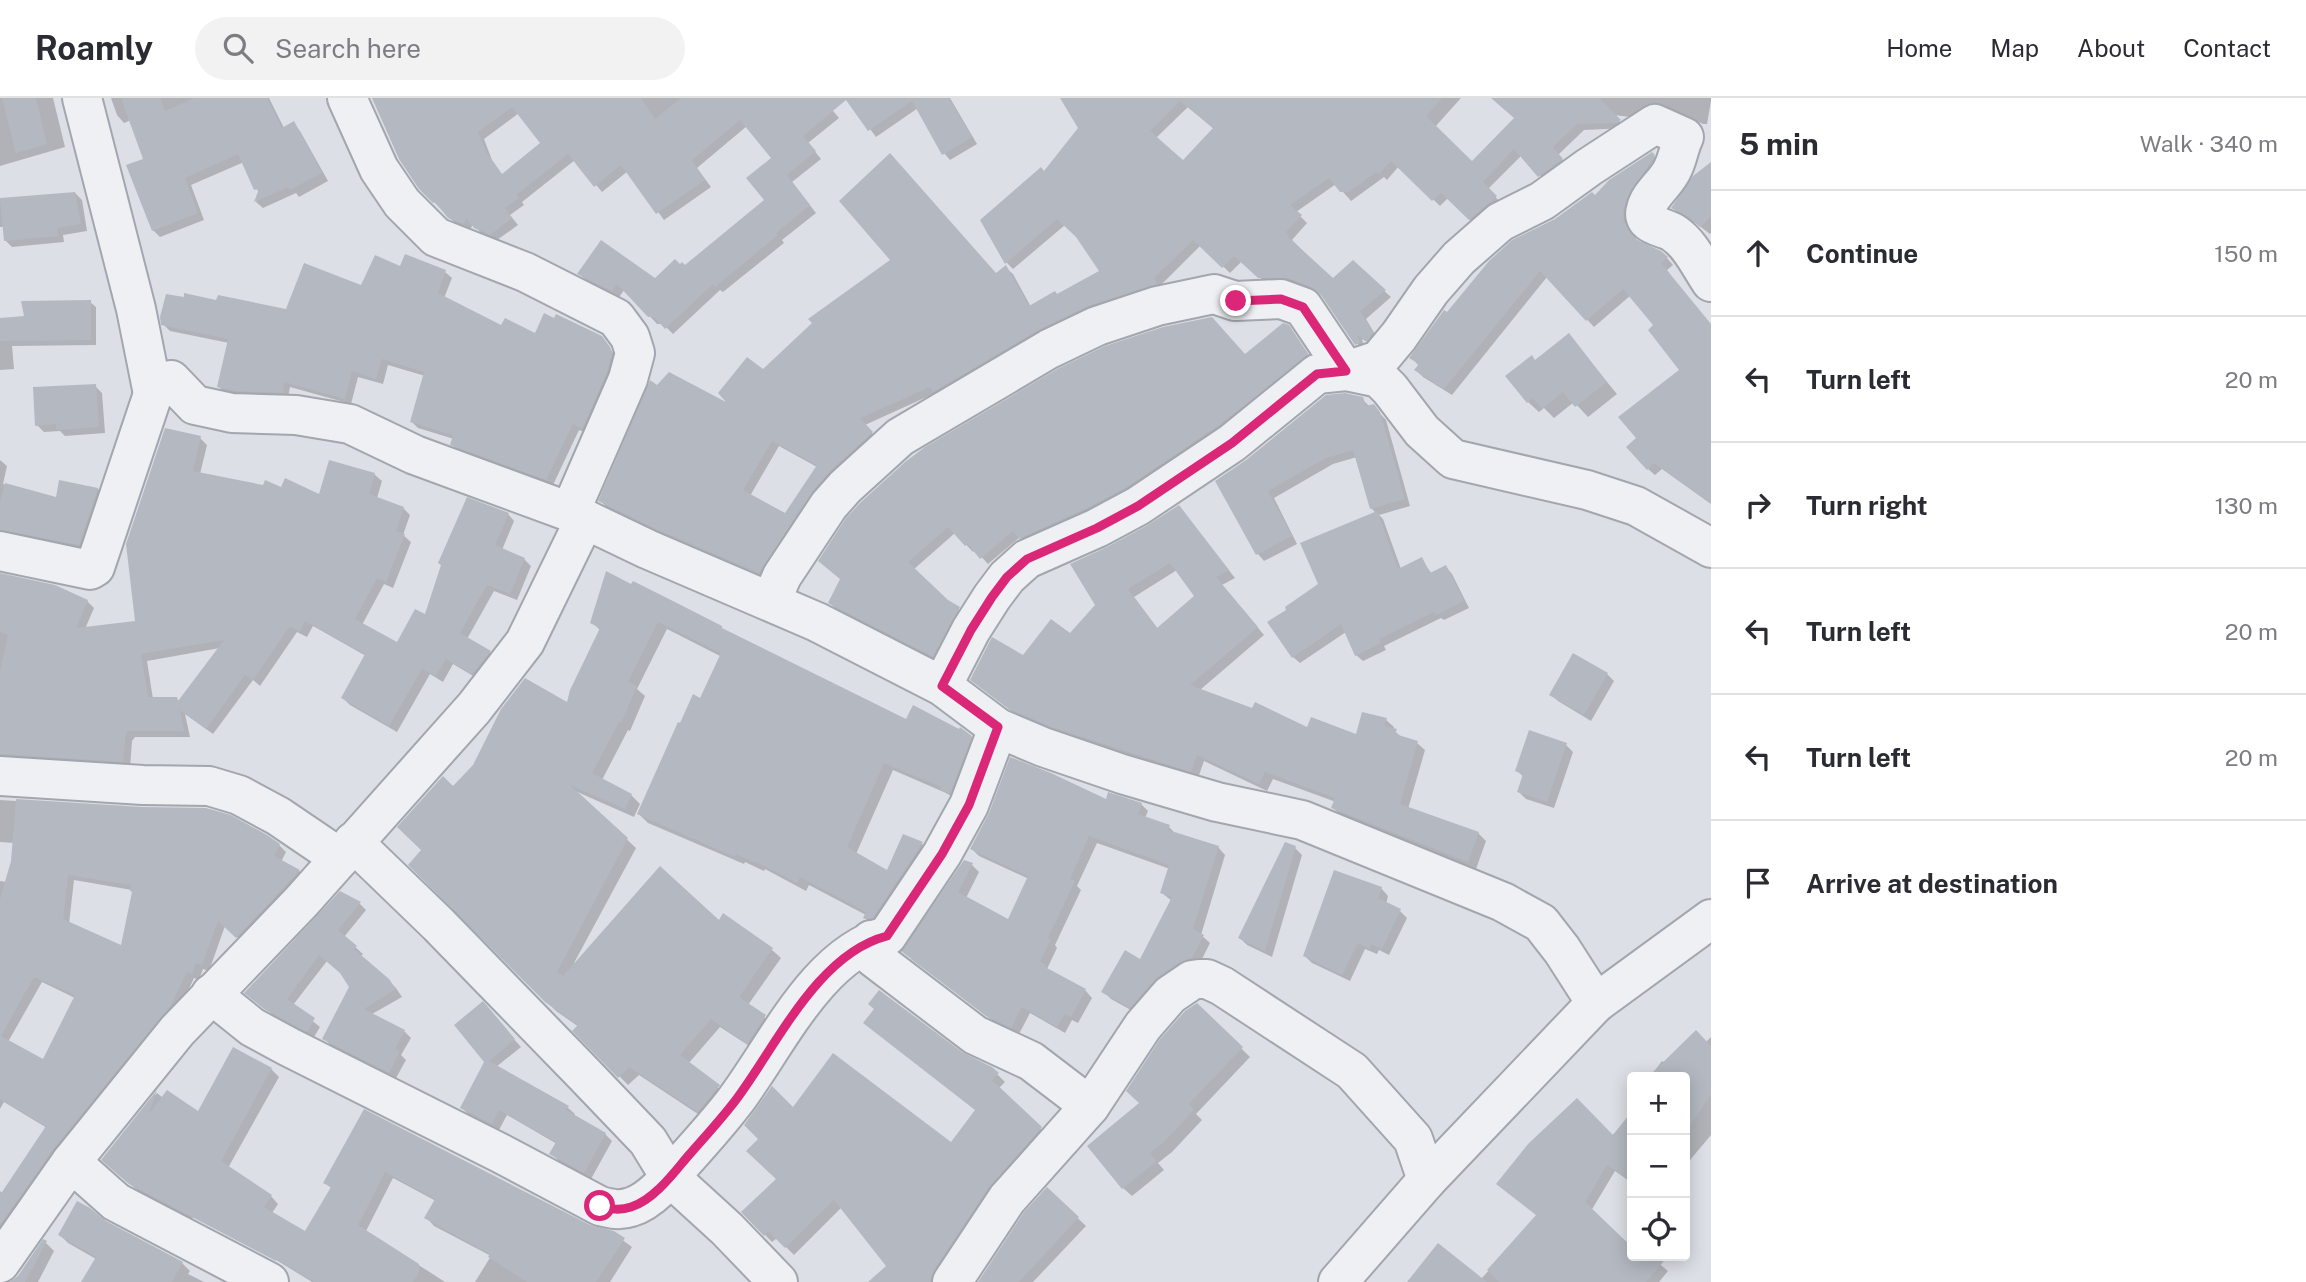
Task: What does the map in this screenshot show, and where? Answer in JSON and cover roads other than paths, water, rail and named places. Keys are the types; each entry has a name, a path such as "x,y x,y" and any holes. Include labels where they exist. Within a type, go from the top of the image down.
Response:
{"street":[{"path":"0,551 69,567 90,570 94,567 153,394 136,309 82,98"},
{"path":"0,1263 71,1162 177,1031 301,902 474,708 524,642 577,516 628,379 635,353 630,337 615,318 525,272 436,237 402,204 379,169 347,98"},
{"path":"942,686 971,630 992,597 1007,577 1027,559 1097,528 1138,506 1232,443 1317,374 1346,371 1379,360 1399,337 1431,290 1460,258 1500,222 1542,201 1589,167 1673,124 1684,137 1673,170 1655,192 1645,210 1646,219 1652,225 1672,231 1685,241 1711,282"},
{"path":"771,601 782,576 829,505 900,437 1049,349 1097,326 1157,306 1214,294 1236,301 1281,299 1303,307 1346,371 1380,379 1422,431 1453,459 1587,490 1636,506 1711,548"},
{"path":"153,394 171,380 195,405 232,413 296,415 350,424 415,455 577,516 817,622 942,686 998,727 1043,747 1217,802 1302,820 1503,902 1541,923 1596,1003"},
{"path":"211,994 252,1027 600,1206 617,1211 634,1207 670,1177 735,1102 817,984 844,958 871,940 887,936 942,854 969,805 998,727"},
{"path":"0,776 143,785 209,786 239,794 346,850 439,925 648,1141 670,1177 727,1229 778,1282"},
{"path":"1338,1282 1427,1180 1596,1003 1711,919"},
{"path":"871,940 874,958 975,1035 1031,1060 1090,1106"},
{"path":"952,1282 1007,1199 1090,1106 1143,1026 1170,995 1192,980 1207,979 1267,1014 1352,1071 1413,1139 1427,1180"},
{"path":"71,1162 116,1202 269,1282"}]}
